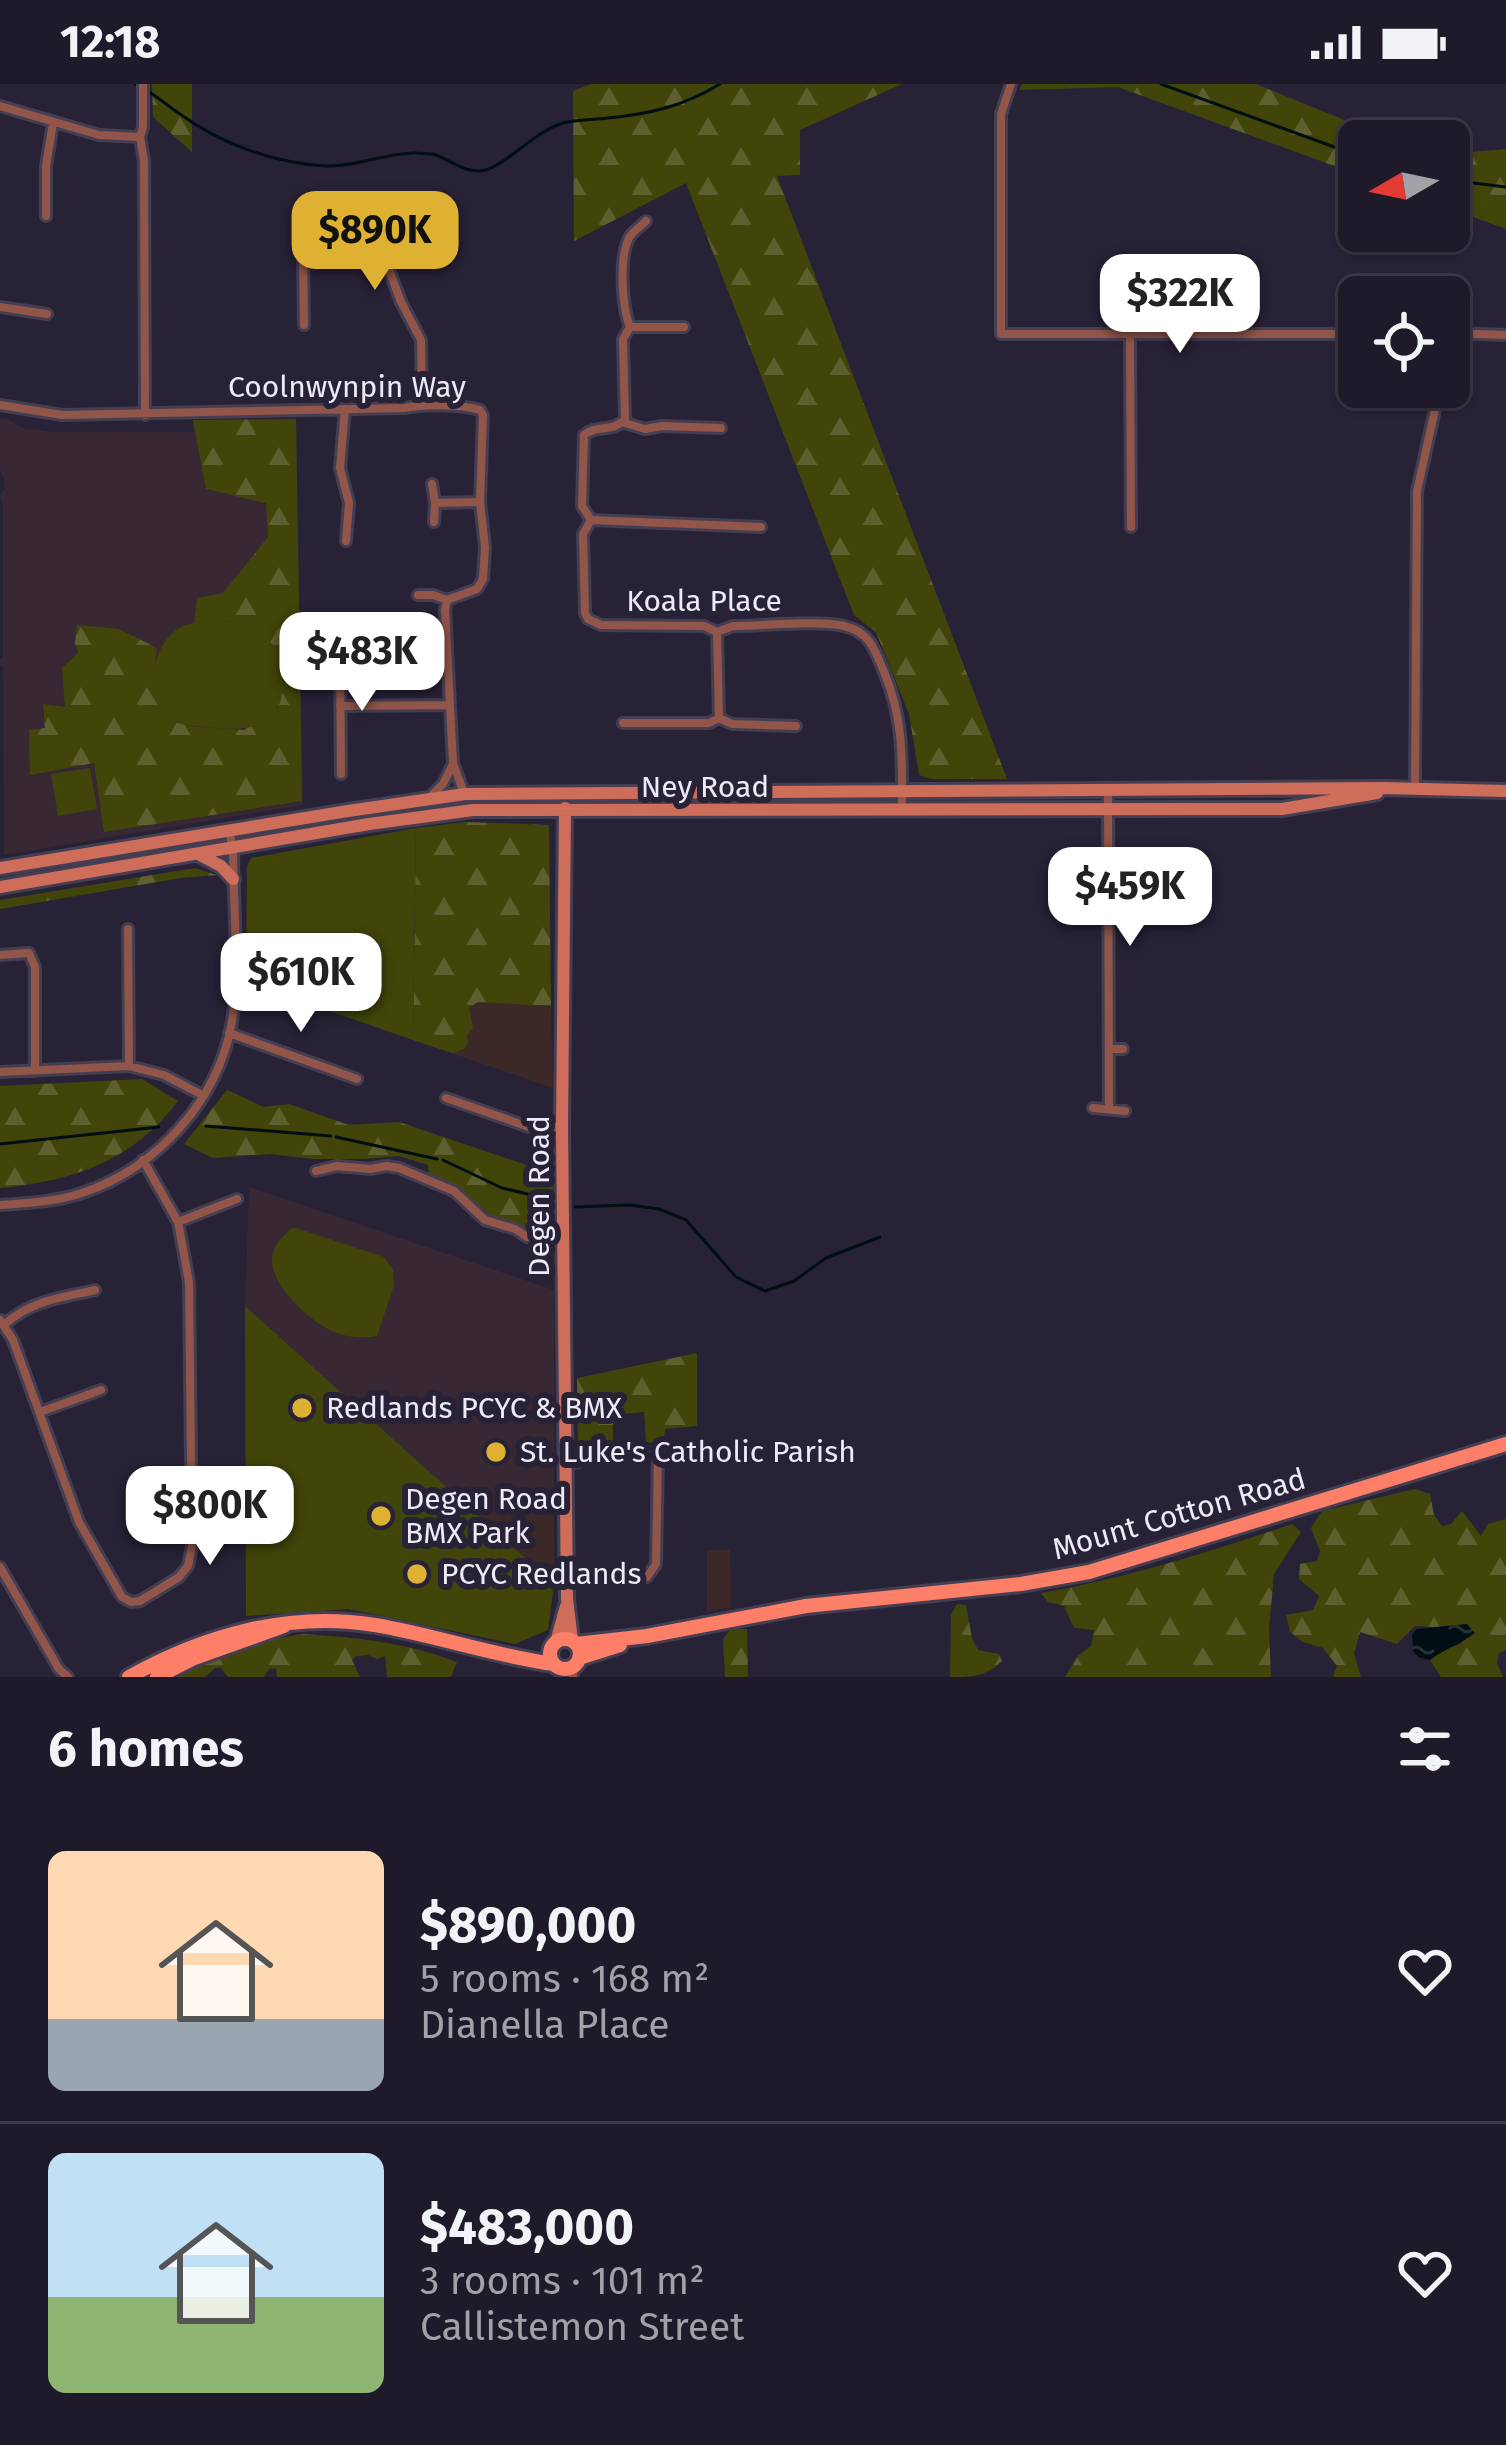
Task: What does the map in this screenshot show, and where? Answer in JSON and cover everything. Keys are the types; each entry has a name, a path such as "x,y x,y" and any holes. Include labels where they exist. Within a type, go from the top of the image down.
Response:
{"main road":[{"name":"Ney Road","path":"0,887 473,810 1282,809 1415,790"},
{"name":"Ney Road","path":"0,868 465,794 1506,791"},
{"name":"Degen Road","path":"565,793 566,1658"},
{"path":"197,853 233,879"},
{"name":"Mount Cotton Road","path":"566,1658 647,1636 790,1608 1021,1585 1090,1572 1506,1444"},
{"path":"128,1677 184,1650 268,1624 375,1625 516,1655 566,1658"},
{"path":"157,1677 192,1659 284,1626"}],"street":[{"path":"143,84 145,415"},
{"path":"1011,84 1001,114 1001,334 1338,334"},
{"path":"0,106 99,135 140,137"},
{"path":"46,216 46,166 53,123"},
{"path":"382,213 387,242 382,251 421,340 422,405"},
{"path":"630,327 624,249 646,221"},
{"path":"304,325 303,255 308,250 382,251"},
{"path":"0,307 47,314"},
{"path":"630,327 684,327"},
{"path":"630,327 623,339 622,422 645,429 722,428"},
{"path":"1130,334 1131,527"},
{"path":"1470,334 1506,335"},
{"name":"Coolnwynpin Way","path":"0,406 62,415 422,405 476,408 483,415 483,579 477,589 447,600"},
{"path":"1415,790 1416,510 1435,408"},
{"path":"345,409 340,468 349,503 346,541"},
{"name":"Koala Place","path":"622,422 584,435 582,506 591,520 583,534 588,619 601,625 704,626 717,632 733,626 836,625 865,635 895,698 902,809"},
{"path":"432,484 434,522"},
{"path":"435,503 480,502"},
{"path":"591,520 761,527"},
{"path":"418,595 447,600 453,763 465,794"},
{"path":"717,632 719,718"},
{"path":"340,654 340,774"},
{"path":"340,706 449,705"},
{"path":"623,723 709,723 719,718"},
{"path":"719,718 732,724 796,726"},
{"path":"429,799 453,763"},
{"path":"1108,790 1108,1108"},
{"path":"0,1205 79,1194 123,1174 164,1144 204,1096 217,1073 234,999 230,831"},
{"path":"128,929 130,1066"},
{"path":"0,955 29,953 35,967 35,1071"},
{"path":"229,1033 357,1079"},
{"path":"1109,1049 1124,1049"},
{"path":"0,1072 130,1066 164,1075 204,1096"},
{"path":"446,1098 529,1127 562,1127"},
{"path":"1093,1108 1125,1111"},
{"path":"95,1290 33,1305 2,1322 14,1340 79,1522 122,1597 140,1601 179,1577 188,1566 192,1546 189,1282 178,1222 143,1160"},
{"path":"316,1171 337,1166 399,1168 454,1191 485,1220 527,1237 563,1238"},
{"path":"178,1222 237,1199"},
{"path":"40,1412 101,1390"},
{"path":"566,1464 650,1450 658,1453 656,1564 647,1576 625,1580"},
{"path":"0,1568 62,1674"}],"shaded area":[{"path":"0,418 51,432 193,432 193,420 296,419 303,805 4,855 0,494 5,489 0,471"},
{"path":"414,980 551,1006 553,1088 413,1040"},
{"path":"249,1187 554,1290 554,1510 472,1511 245,1306"},
{"path":"554,1510 554,1584 472,1511"},
{"path":"707,1550 730,1550 731,1607 707,1612"}],"green space":[{"path":"152,84 192,84 192,152 153,117"},
{"path":"591,84 902,84 800,130 800,175 777,176 1007,779 919,775 909,714 876,632 854,615 686,183 574,241 573,91"},
{"path":"1022,84 1256,84 1344,120 1338,120 1338,167 1118,87 1019,90"},
{"path":"1506,149 1506,229 1470,216 1470,152"},
{"path":"296,419 302,801 104,832 94,763 30,775 29,730 45,728 43,704 65,707 62,668 78,653 77,625 119,629 157,648 157,687 175,722 244,730 278,708 284,677 232,621 194,623 197,598 223,593 268,537 266,503 206,489 193,420"},
{"path":"232,621 267,638 280,657 284,681 278,708 253,727 193,726 171,719 162,710 154,686 161,648 184,626"},
{"path":"90,768 97,809 58,816 51,774"},
{"path":"465,822 549,825 551,1006 478,1002 469,1008 473,1028 468,1042 452,1053 413,1040 416,828"},
{"path":"416,828 413,1040 246,982 247,866 251,858"},
{"path":"195,868 217,875 0,909 0,900"},
{"path":"142,1079 178,1101 141,1139 77,1173 0,1188 0,1086"},
{"path":"227,1090 264,1107 289,1104 349,1125 399,1122 553,1174 553,1231 494,1218 455,1186 429,1176 428,1165 399,1156 213,1158 184,1144"},
{"path":"293,1227 384,1257 393,1270 394,1285 377,1336 354,1337 329,1330 286,1292 272,1258 277,1244"},
{"name":"Redlands PCYC & BMX","path":"245,1306 554,1584 548,1630 515,1644 348,1609 246,1616"},
{"path":"697,1353 697,1426 665,1429 663,1445 646,1442 644,1412 613,1415 613,1444 578,1449 577,1378"},
{"path":"1415,1489 1430,1494 1434,1515 1442,1526 1451,1524 1462,1511 1481,1536 1488,1524 1506,1519 1506,1650 1499,1653 1497,1663 1503,1677 1441,1677 1430,1660 1461,1644 1466,1624 1415,1626 1397,1644 1360,1632 1354,1653 1361,1677 1333,1677 1337,1666 1323,1648 1290,1632 1286,1615 1313,1610 1319,1596 1299,1579 1300,1564 1317,1561 1320,1551 1311,1528 1322,1511"},
{"path":"1292,1524 1301,1532 1274,1574 1271,1677 1065,1677 1091,1646 1094,1630 1074,1628 1064,1606 1048,1602 1041,1593 1168,1563"},
{"path":"957,1604 966,1605 978,1650 999,1654 1002,1661 984,1673 950,1677 951,1615"},
{"path":"731,1629 747,1629 748,1677 725,1677 723,1639"},
{"path":"300,1634 379,1642 457,1662 451,1677 387,1677 385,1656 368,1655 352,1660 360,1677 277,1677 276,1668 264,1677 228,1677 215,1668 205,1677 174,1677 256,1643"}],"water":[{"path":"1467,1624 1475,1633 1430,1660 1413,1651 1412,1634 1417,1629"}],"waterway":[{"path":"135,84 196,125 268,156 325,166 433,154 478,171 493,167 563,123 652,111 720,84"},
{"path":"1161,84 1338,148"},
{"path":"1470,183 1506,187"},
{"path":"206,1126 331,1136"},
{"path":"0,1144 159,1127"},
{"path":"336,1137 437,1159"},
{"path":"443,1160 502,1188 553,1200"},
{"path":"575,1207 629,1205 659,1209 686,1220 736,1277 765,1291 794,1281 826,1258 880,1237"}],"place":[{"name":"Redlands PCYC & BMX","path":"302,1408"},
{"name":"St. Luke's Catholic Parish","path":"496,1452"},
{"name":"Degen Road BMX Park","path":"381,1516"},
{"name":"PCYC Redlands","path":"417,1574"}]}
